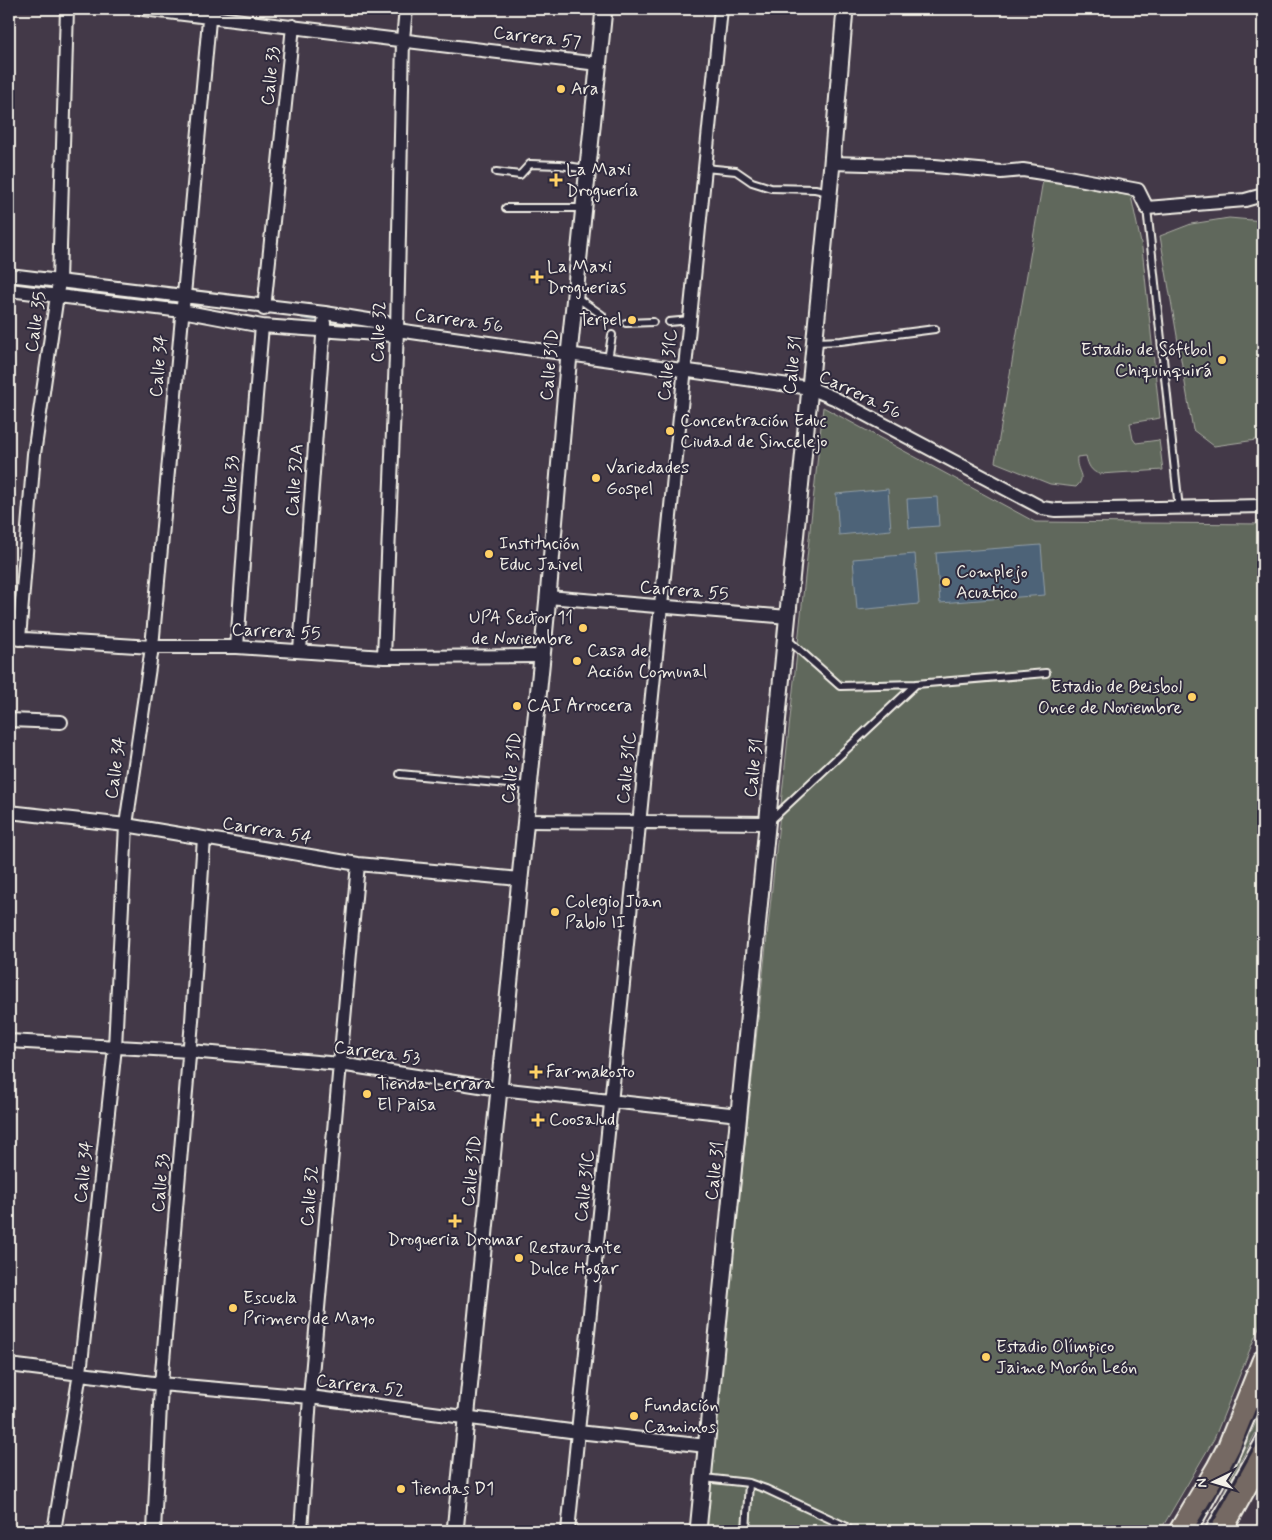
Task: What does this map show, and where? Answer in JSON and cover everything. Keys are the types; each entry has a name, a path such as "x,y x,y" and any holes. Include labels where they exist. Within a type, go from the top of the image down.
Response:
{"highway":[{"path":"1180,1531 1229,1446 1263,1361"},
{"path":"1221,1531 1263,1456"}],"street":[{"name":"Calle 35","path":"14,639 34,454 58,288 67,9"},
{"name":"Carrera 57","path":"143,9 210,13 293,26 598,64"},
{"name":"Calle 32","path":"384,656 397,330 403,39 406,9"},
{"name":"Calle 31D","path":"455,1531 548,597 569,354 604,9"},
{"name":"Calle 31C","path":"568,1531 722,9"},
{"name":"Calle 31","path":"698,1531 832,163 845,9"},
{"name":"Calle 34","path":"54,1531 80,1373 115,1047 126,825 152,646 210,13"},
{"name":"Calle 33","path":"264,308 293,26"},
{"path":"832,163 934,166 1001,172 1023,170 1138,190 1146,208 1245,200 1263,195"},
{"name":"Carrera 56","path":"9,275 58,288 262,326 324,320"},
{"name":"Carrera 56","path":"9,290 58,288 184,296 264,308 391,335 397,330 810,388 834,398 1042,508 1056,510 1263,506"},
{"name":"Calle 32A","path":"300,650 324,320"},
{"name":"Calle 33","path":"237,647 262,326"},
{"name":"Carrera 55","path":"548,597 788,617"},
{"name":"Carrera 55","path":"14,639 152,646 237,647 384,656 542,656"},
{"path":"9,720 61,722"},
{"name":"Carrera 54","path":"9,812 126,825 358,864 520,879"},
{"path":"525,822 767,823"},
{"name":"Calle 33","path":"154,1531 161,1384 190,1051 204,838"},
{"name":"Calle 32","path":"301,1531 310,1397 358,864"},
{"name":"Carrera 53","path":"9,1041 190,1051 340,1064 499,1089 739,1115"},
{"name":"Carrera 52","path":"9,1365 161,1384 310,1397 578,1432 706,1446"}],"lane":[{"path":"496,172 520,175 530,164 587,168"},
{"path":"705,168 736,171 752,182 771,188 829,192"},
{"path":"506,208 584,208"},
{"path":"1146,208 1179,508"},
{"path":"576,297 602,315"},
{"path":"669,322 690,320"},
{"path":"626,323 653,322"},
{"path":"814,342 935,329"},
{"path":"608,360 612,335"},
{"path":"785,638 840,686 916,684 1046,672"},
{"path":"767,823 916,684"},
{"path":"400,774 529,786"},
{"path":"1194,1531 1233,1461 1263,1391"},
{"path":"1208,1531 1263,1433"},
{"path":"703,1478 749,1483 766,1489 845,1526 851,1531"},
{"path":"746,1531 749,1483"}],"shaded area":[{"path":"1043,180 1131,196 1142,248 1160,418 1130,423 1133,439 1136,443 1159,440 1163,470 1100,474 1090,468 1086,456 1077,457 1081,480 1076,487 1050,484 995,462"},
{"name":"Estadio de Sóftbol Chiquinquirá","path":"1229,218 1263,221 1263,439 1214,446 1193,430 1160,236 1191,224"},
{"path":"823,407 1035,522 1263,524 1263,1317 1214,1439 1160,1531 704,1531"},
{"path":"1263,1407 1263,1419 1220,1500"}],"water":[{"path":"888,489 891,530 839,535 836,494"},
{"path":"937,497 939,526 909,528 907,499"},
{"path":"1041,545 1045,595 940,603 936,553"},
{"path":"915,554 919,604 857,610 853,559"}],"waterway":[{"path":"9,283 179,302"},
{"path":"303,317 380,329"}],"place":[{"name":"Ara","path":"561,89"},
{"name":"La Maxi Droguería","path":"556,180"},
{"name":"La Maxi Droguerias","path":"537,277"},
{"name":"Terpel","path":"632,320"},
{"name":"Estadio de Sóftbol Chiquinquirá","path":"1222,360"},
{"name":"Concentración Educ Ciudad de Sincelejo","path":"670,431"},
{"name":"Variedades Gospel","path":"596,478"},
{"name":"Institución Educ Jaivel","path":"489,554"},
{"name":"Complejo Acuatico","path":"946,582"},
{"name":"UPA Sector 11 de Noviembre","path":"583,628"},
{"name":"Casa de Acción Comunal","path":"577,661"},
{"name":"Estadio de Beisbol Once de Noviembre","path":"1192,697"},
{"name":"CAI Arrocera","path":"517,706"},
{"name":"Colegio Juan Pablo II","path":"555,912"},
{"name":"Farmakosto","path":"536,1072"},
{"name":"Tienda Lerrara El Paisa","path":"367,1094"},
{"name":"Coosalud","path":"538,1120"},
{"name":"Drogueria Dromar","path":"455,1221"},
{"name":"Restaurante Dulce Hogar","path":"519,1258"},
{"name":"Escuela Primero de Mayo","path":"233,1308"},
{"name":"Estadio Olímpico Jaime Morón León","path":"986,1357"},
{"name":"Fundación Caminos","path":"634,1416"},
{"name":"Tiendas D1","path":"401,1489"}]}
